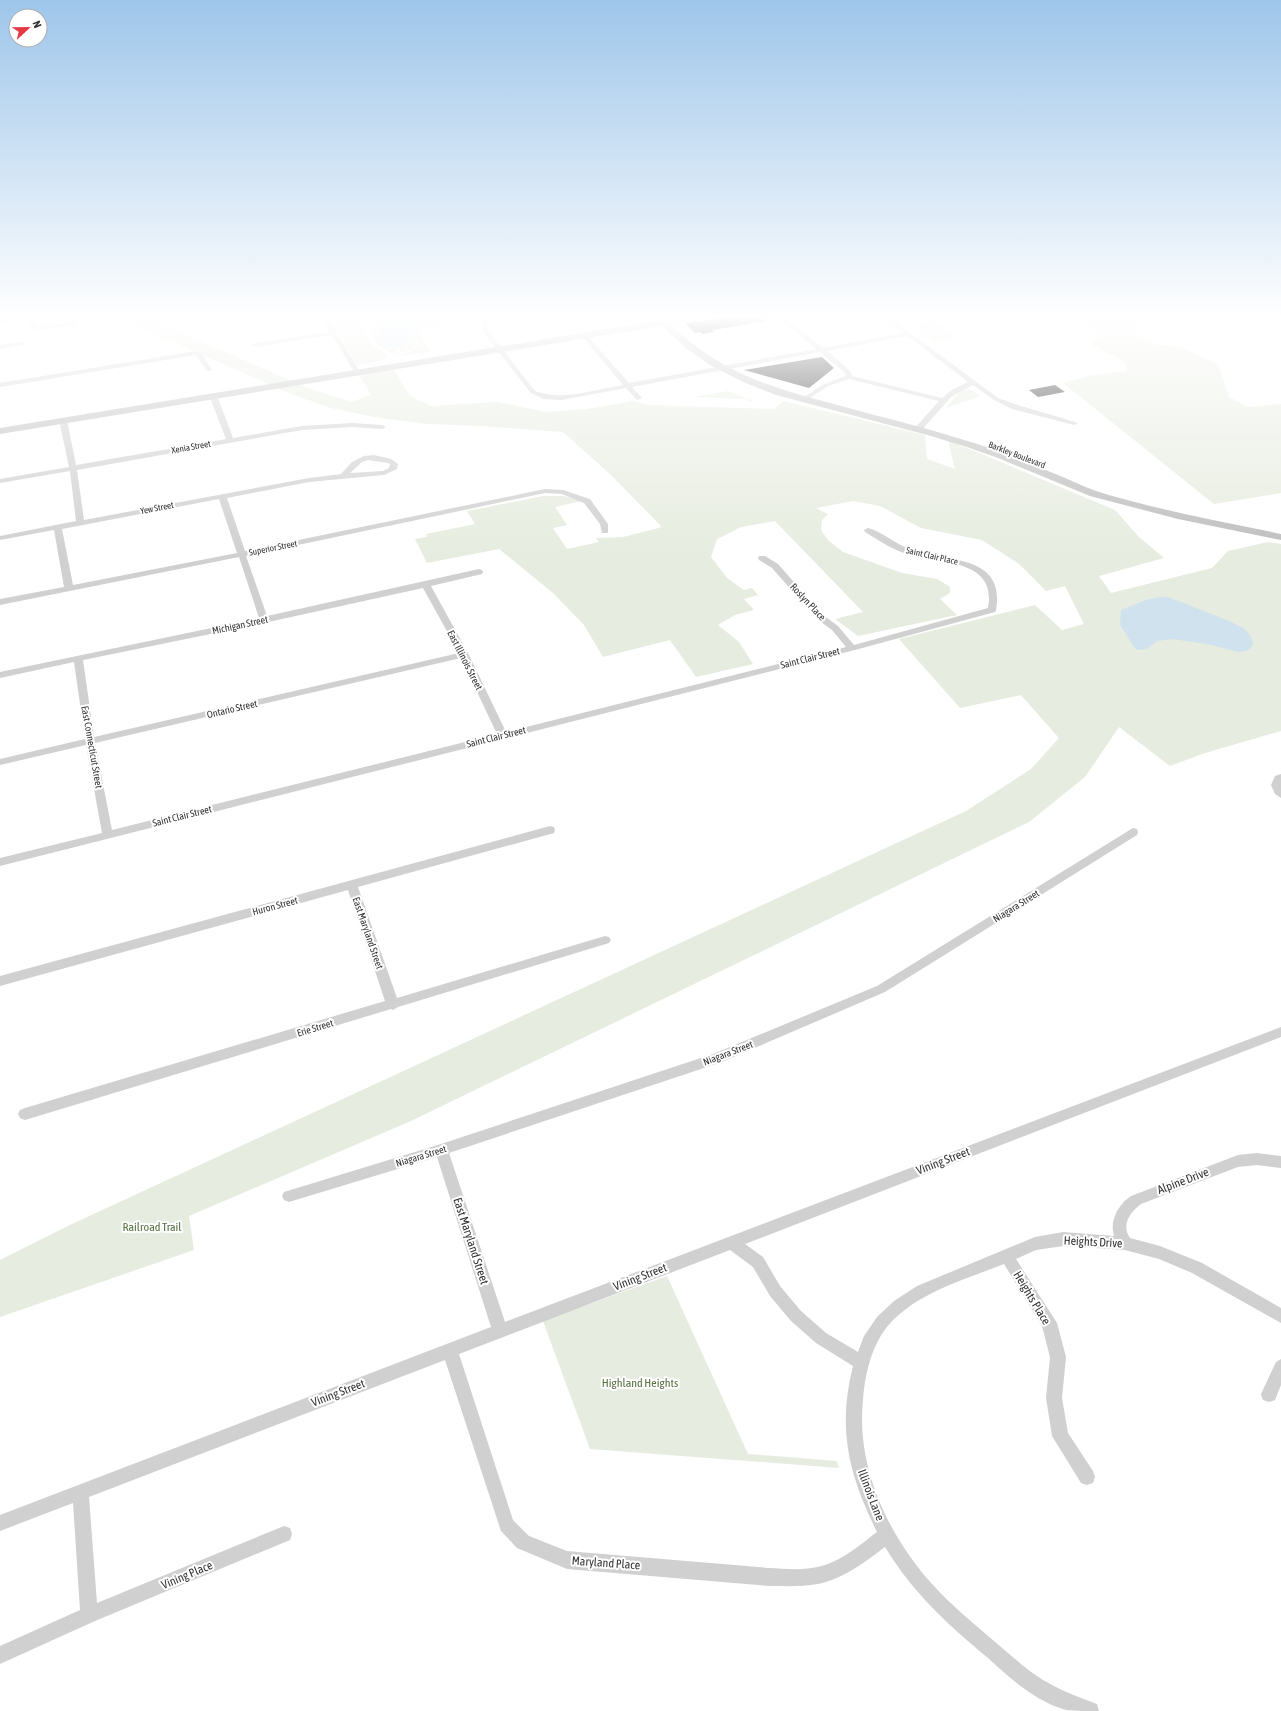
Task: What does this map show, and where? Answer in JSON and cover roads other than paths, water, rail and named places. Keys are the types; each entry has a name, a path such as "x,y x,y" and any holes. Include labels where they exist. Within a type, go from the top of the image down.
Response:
{"main road":[{"path":"0,431 202,397"},
{"name":"Barkley Boulevard","path":"803,397 920,427 971,444 1094,494 1122,500 1178,516 1281,537"}],"street":[{"path":"214,397 230,440"},
{"path":"544,397 567,397"},
{"path":"930,397 943,400"},
{"path":"920,427 947,397"},
{"path":"995,397 1004,403 1074,423"},
{"path":"63,420 73,468 80,523"},
{"name":"Xenia Street","path":"0,481 302,428 352,425 382,427"},
{"path":"365,457 391,461 394,464 393,469 384,473 343,476 358,459 365,457"},
{"name":"Yew Street","path":"0,538 315,479 343,476"},
{"name":"Superior Street","path":"0,602 242,554 545,491 563,492 587,501 604,524 605,531"},
{"path":"222,496 264,620"},
{"path":"58,527 69,588"},
{"name":"Saint Clair Place","path":"868,530 888,543 909,553 956,561 981,572 993,587 994,600 992,610"},
{"name":"Roslyn Place","path":"762,558 775,566 820,617 835,628 852,648"},
{"name":"Michigan Street","path":"0,676 78,658 426,585 479,572"},
{"name":"East Illinois Street","path":"426,585 464,656 503,735"},
{"name":"Saint Clair Street","path":"0,862 852,648 992,610"},
{"name":"Ontario Street","path":"0,762 464,656"},
{"name":"East Connecticut Street","path":"78,658 90,742 108,835"},
{"path":"1281,777 1277,779 1276,783 1281,794"},
{"name":"Huron Street","path":"0,981 550,830"},
{"name":"Niagara Street","path":"288,1196 441,1150 717,1058 881,990 1133,832"},
{"name":"East Maryland Street","path":"352,885 393,1005"},
{"name":"Erie Street","path":"25,1114 393,1005 605,940"},
{"name":"Vining Street","path":"0,1523 1281,1032"},
{"name":"East Maryland Street","path":"441,1150 500,1331"},
{"name":"Alpine Drive","path":"1125,1243 1122,1240 1120,1232 1120,1218 1126,1207 1136,1200 1238,1161 1257,1159 1281,1162"},
{"name":"Heights Drive","path":"862,1363 869,1341 882,1322 899,1306 922,1291 1006,1255 1036,1244 1063,1239 1125,1243 1160,1253 1197,1268 1281,1316"},
{"path":"731,1242 758,1262 775,1290 796,1316 821,1338 862,1363"},
{"name":"Heights Place","path":"1006,1255 1049,1323 1058,1357 1054,1398 1060,1436 1087,1477"},
{"name":"Maryland Place","path":"450,1351 507,1525 523,1542 543,1551 567,1560 769,1577 801,1577 824,1574 850,1560 887,1535"},
{"name":"Illinois Lane","path":"862,1363 856,1385 854,1414 856,1453 866,1486 887,1535 909,1569 943,1608 978,1639 1042,1690 1090,1711"},
{"path":"1269,1394 1281,1367"},
{"path":"80,1492 89,1615"},
{"name":"Vining Place","path":"0,1655 89,1615 284,1534"}],"water":[{"path":"1159,597 1171,598 1245,629 1251,637 1253,643 1251,648 1246,651 1238,652 1207,644 1172,639 1157,641 1147,649 1138,650 1134,647 1120,625 1121,610 1146,600"}],"park label":[{"name":"Railroad Trail","path":"152,1227"},
{"name":"Highland Heights","path":"640,1383"}]}
